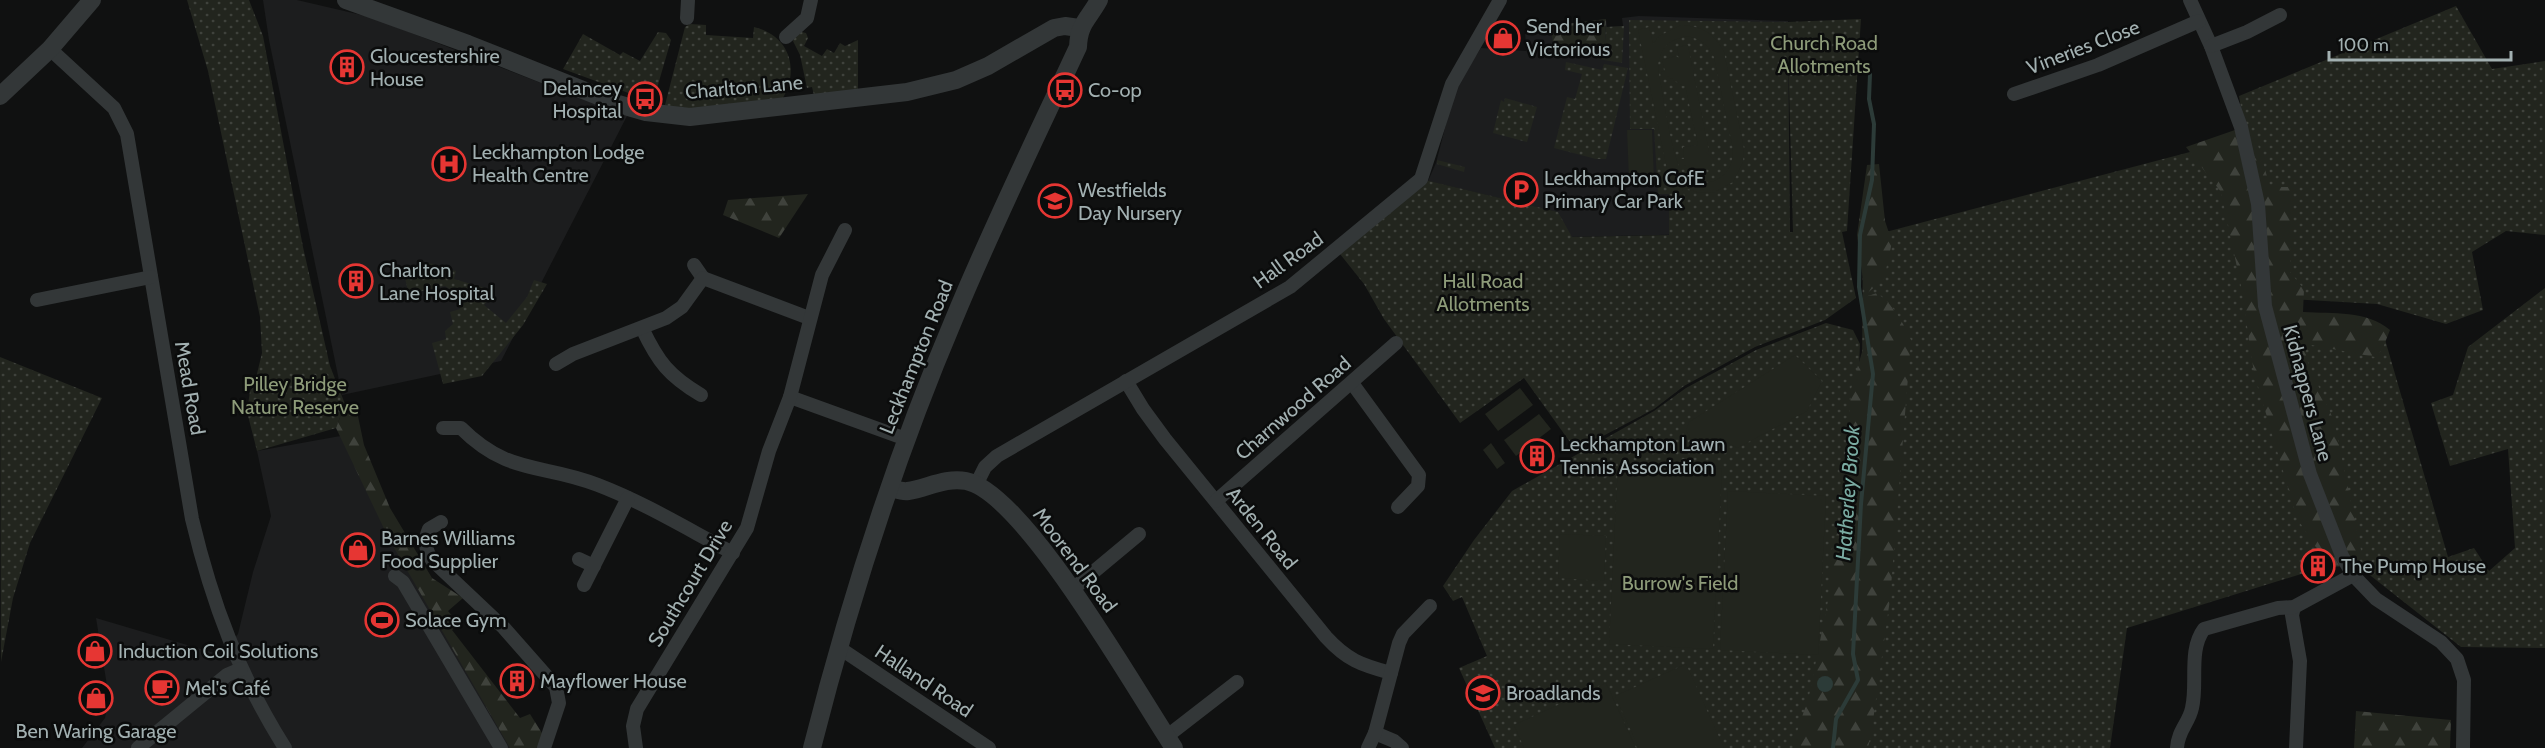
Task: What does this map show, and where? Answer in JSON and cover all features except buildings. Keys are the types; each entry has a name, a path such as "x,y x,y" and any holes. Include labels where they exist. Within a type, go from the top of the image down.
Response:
{"street":[{"path":"0,96 50,49 92,0"},
{"name":"Charlton Lane","path":"346,0 468,44 618,104 646,112 690,117 908,92 956,80 988,66 1054,28 1065,26 1079,28"},
{"path":"687,18 688,0"},
{"path":"786,37 807,18 811,0"},
{"name":"Leckhampton Road","path":"812,748 838,647 906,439 954,318 1078,47 1079,28 1090,17 1099,0"},
{"name":"Hall Road","path":"976,484 985,467 997,456 1290,287 1421,179 1452,84 1500,0"},
{"name":"Kidnappers Lane","path":"2190,0 2211,46 2241,127 2258,204 2265,306 2282,378 2310,474 2342,556 2353,575 2376,599 2453,652 2464,680 2463,748"},
{"path":"2211,46 2247,32 2280,15"},
{"name":"Vineries Close","path":"2014,94 2098,65 2199,21"},
{"name":"Mead Road","path":"50,49 109,103 124,125 192,519 214,604 241,669 265,717 285,748"},
{"name":"Southcourt Drive","path":"636,748 633,726 637,709 747,528 769,451 790,397 822,275 845,230"},
{"path":"694,264 703,278 809,318"},
{"path":"37,300 151,277"},
{"path":"556,363 573,354 666,318 682,307 703,278"},
{"path":"642,328 663,367 678,381 701,395"},
{"name":"Charnwood Road","path":"1216,501 1396,344"},
{"name":"Arden Road","path":"1126,381 1143,409 1338,650 1355,663 1391,673"},
{"path":"1352,383 1419,474 1418,486 1398,507"},
{"path":"790,397 906,439"},
{"path":"443,428 463,423 489,451 514,464 597,484 733,553"},
{"path":"890,488 906,491 946,481 965,481 976,484"},
{"name":"Moorend Road","path":"976,484 990,492 1026,528 1073,589 1170,743"},
{"path":"584,585 628,498"},
{"path":"441,522 429,529 426,538 427,552 432,560 504,628 556,687 559,703 544,748"},
{"path":"1073,589 1139,534"},
{"path":"579,559 594,566"},
{"path":"2177,748 2180,732 2193,707 2198,641 2204,629 2278,608 2294,607 2353,575"},
{"path":"395,576 403,582 501,748"},
{"path":"1368,748 1375,733 1403,634 1430,606"},
{"path":"2294,607 2292,615 2300,661 2296,748"},
{"name":"Halland Road","path":"838,647 989,748"},
{"path":"138,748 227,675 241,669"},
{"path":"1170,743 1237,682"},
{"path":"1375,733 1394,741 1402,748"}],"shaded area":[{"name":"Leckhampton Lodge Health Centre","path":"263,0 297,0 370,17 627,116 501,361 342,395 269,40"},
{"path":"1639,16 1788,21 1790,232 1571,237 1557,212 1428,181 1436,163 1453,97 1459,82 1481,48 1526,51 1525,29 1606,19 1607,27 1623,26 1622,18"},
{"path":"346,435 412,577 518,748 82,748 105,718 109,698 96,618 221,655 238,634 253,572 271,516 257,451"},
{"path":"1825,676 1833,684 1825,692 1817,684"}],"green space":[{"name":"Pilley Bridge Nature Reserve","path":"187,0 249,0 263,36 303,247 330,366 345,404 336,428 257,451 247,412 250,391 254,386 262,353 260,317 208,71"},
{"path":"2456,6 2492,69 2545,61 2545,235 2506,231 2472,252 2483,310 2446,324 2377,304 2272,298 2239,96"},
{"path":"1606,19 1604,60 1554,48 1550,26"},
{"name":"Hall Road Allotments","path":"1861,19 1847,231 1842,232 1856,298 1825,320 1755,347 1684,386 1654,409 1575,449 1524,378 1460,423 1384,319 1364,284 1336,249 1421,179 1558,212 1572,237 1669,235 1669,194 1658,194 1654,129 1630,129 1629,20 1788,22","holes":["1788,52 1793,232 1790,232"]},
{"path":"690,24 706,25 706,35 753,38 754,27 777,39 784,47 791,69 790,81 779,104 687,114 665,105 685,27"},
{"path":"1681,25 1701,29 1716,40 1724,52 1744,149 1743,162 1733,182 1715,192 1699,193 1682,187 1686,205 1675,207 1638,30 1649,27 1653,44 1659,36","holes":["1687,36 1707,45 1714,57 1733,149 1727,171 1716,180 1707,182 1690,179 1679,166 1671,140 1658,68 1660,56 1666,46"]},
{"path":"1624,26 1622,63 1604,60 1606,27"},
{"path":"797,31 806,33 808,38 804,46 822,56 827,49 834,53 840,43 845,46 858,40 858,90 814,95 812,87 807,88 800,55 793,41"},
{"path":"658,32 666,33 671,40 653,102 563,69 583,34 620,55 623,52 640,61"},
{"path":"1688,45 1692,66 1695,68 1693,71 1709,152 1706,152 1714,160 1700,177 1681,162 1681,159 1684,159 1683,147 1698,145 1685,85 1662,75 1661,72 1665,71 1662,60 1676,56 1679,58 1677,47"},
{"path":"1566,62 1602,70 1604,64 1628,68 1606,159 1596,159 1554,148 1567,97 1575,99 1582,74 1565,70"},
{"path":"1505,98 1537,107 1527,142 1493,133 1501,100 1504,102"},
{"path":"1627,130 1652,130 1654,179 1629,180"},
{"path":"2235,130 2256,138 2270,187 2293,187 2290,272 2304,289 2303,312 2360,316 2390,330 2382,350 2375,357 2306,344 2306,358 2334,421 2361,550 2356,565 2335,567 2314,545 2297,518 2254,373 2241,286 2221,192 2186,147"},
{"path":"2228,142 2256,320 2384,336 2448,557 2474,548 2489,571 2515,548 2508,449 2450,466 2431,403 2453,395 2468,347 2545,288 2545,648 2461,647 2371,576 2337,564 2324,550 2330,565 2127,628 2110,748 1826,748 1860,631 1863,238"},
{"path":"1437,160 1465,167 1464,172 1437,164"},
{"path":"1879,164 1885,221 1892,242 1884,279 1865,295 1857,235 1867,165"},
{"path":"808,194 779,238 723,215 728,200"},
{"path":"427,263 435,264 433,272 440,275 442,268 456,271 454,279 495,291 484,305 506,323 527,297 534,280 547,284 523,325 482,376 443,384 432,343 446,339 445,331 453,324 450,312 460,309 456,293 445,286 417,292 418,298 410,299 403,270"},
{"path":"1877,293 1893,308 1911,340 1890,599 1871,735 1868,748 1794,748 1794,741 1809,696 1828,601 1832,549 1844,512 1851,389 1865,342 1862,298"},
{"name":"Burrow's Field","path":"1826,323 1853,330 1860,344 1853,512 1817,748 1495,748 1459,668 1487,656 1462,597 1453,601 1443,586 1474,540 1512,491 1654,411 1686,388 1756,350"},
{"path":"1795,355 1822,381 1807,411 1737,448 1723,440 1695,445 1686,431 1689,422"},
{"path":"0,357 102,398 30,543 13,598 1,662"},
{"path":"1520,388 1533,405 1498,431 1485,414"},
{"path":"355,402 364,445 390,508 432,578 463,598 448,611 459,624 452,630 520,718 530,714 545,738 545,748 510,748 389,539 336,428 345,404"},
{"path":"1539,414 1551,429 1516,456 1504,440"},
{"path":"1491,443 1505,463 1497,469 1483,450"},
{"path":"1618,463 1722,469 1713,649 1609,644"},
{"path":"1728,491 1826,496 1818,655 1720,650"},
{"path":"1560,534 1606,536 1604,581 1558,578"},
{"path":"1686,664 1724,748 1639,748 1615,696"},
{"path":"1606,683 1636,748 1524,748 1514,725"},
{"path":"2356,711 2451,720 2450,748 2354,748"}],"waterway":[{"name":"Hatherley Brook","path":"1833,748 1836,719 1858,680 1853,654 1861,504 1873,374 1859,287 1860,235 1872,180 1874,124 1869,99 1870,74"}],"place":[{"name":"Send her Victorious","path":"1503,38"},
{"name":"Gloucestershire House","path":"347,67"},
{"name":"Co-op","path":"1065,90"},
{"name":"Delancey Hospital","path":"645,99"},
{"name":"Leckhampton Lodge Health Centre","path":"449,164"},
{"name":"Leckhampton CofE Primary Car Park","path":"1521,190"},
{"name":"Westfields Day Nursery","path":"1055,201"},
{"name":"Charlton Lane Hospital","path":"356,281"},
{"name":"Leckhampton Lawn Tennis Association","path":"1537,456"},
{"name":"Barnes Williams Food Supplier","path":"358,550"},
{"name":"The Pump House","path":"2318,566"},
{"name":"Solace Gym","path":"382,620"},
{"name":"Induction Coil Solutions","path":"95,651"},
{"name":"Mayflower House","path":"517,681"},
{"name":"Mel's Café","path":"162,688"},
{"name":"Broadlands","path":"1483,693"},
{"name":"Ben Waring Garage","path":"96,698"}],"park label":[{"name":"Church Road Allotments","path":"1824,54"}]}
